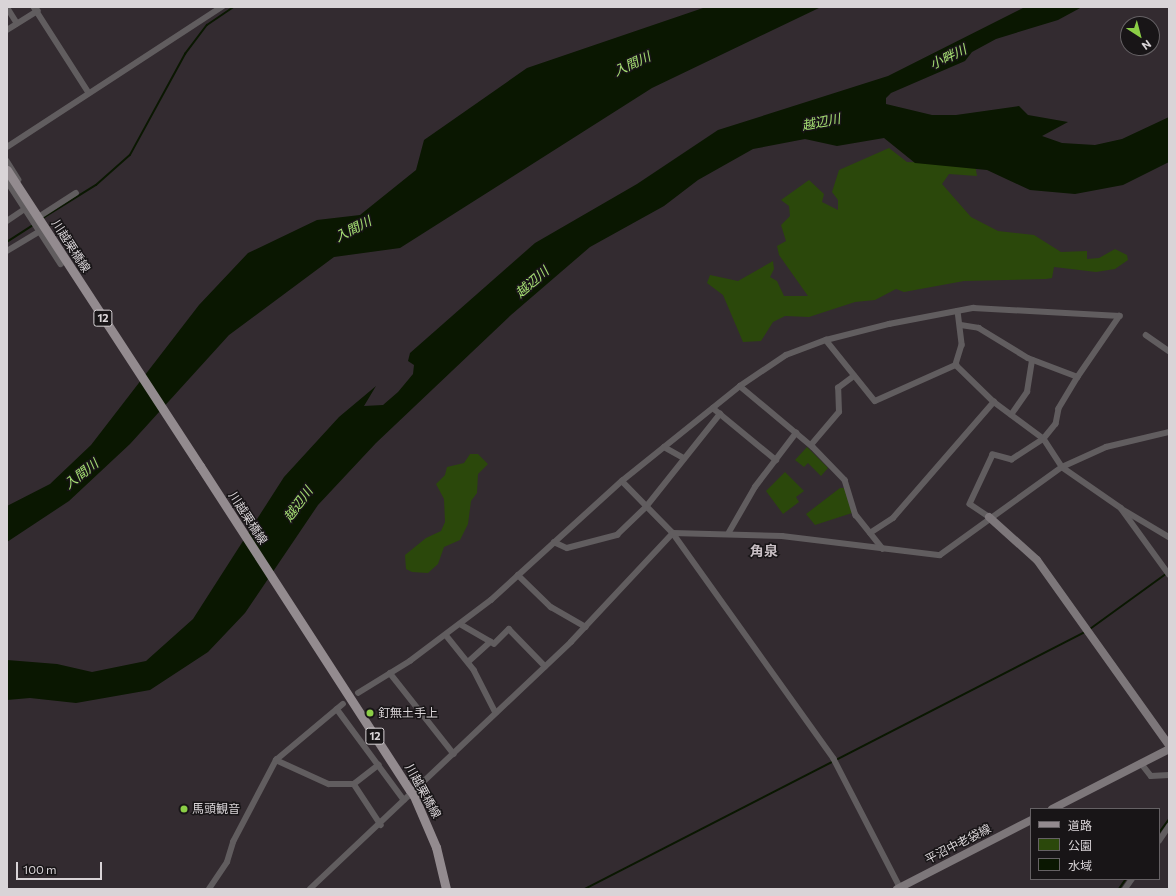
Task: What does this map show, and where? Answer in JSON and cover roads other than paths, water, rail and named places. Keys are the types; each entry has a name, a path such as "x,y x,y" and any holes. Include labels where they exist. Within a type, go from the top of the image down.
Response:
{"main road":[{"name":"川越栗橋線","path":"7,170 412,793 434,842 446,889"}],"street":[{"path":"7,7 18,23"},
{"path":"7,147 222,7"},
{"path":"7,30 35,9 89,93"},
{"path":"7,161 19,181 18,198"},
{"path":"7,181 61,264"},
{"path":"33,220 76,193"},
{"path":"7,221 25,209"},
{"path":"7,251 40,230"},
{"path":"358,693 390,673 460,624 518,575 622,481 664,446 740,386 786,355 826,340 973,308 1120,316 1078,377 1059,409 1056,424 1044,439 1012,460 993,455 970,504 989,517 1037,560 1169,745"},
{"path":"956,366 962,345 961,325 958,311"},
{"path":"961,325 979,328 1032,360 1078,377"},
{"path":"1146,335 1169,351"},
{"path":"826,340 875,401 956,366"},
{"path":"1010,415 1027,392 1032,360"},
{"path":"956,366 994,402 1044,439 1062,467 1122,509 1169,537"},
{"path":"811,446 838,412 838,388 854,376"},
{"path":"740,386 811,446 845,480 856,515 883,549"},
{"path":"870,533 893,518 994,402"},
{"path":"713,408 776,460"},
{"path":"554,542 567,548 613,538 646,507 720,414"},
{"path":"310,889 381,825 404,800 586,627 673,533 728,534 946,554 989,517 1062,467 1115,444 1169,432"},
{"path":"728,534 776,460 796,433"},
{"path":"664,446 684,458"},
{"path":"622,481 673,533 834,759 900,888"},
{"path":"1122,509 1169,574"},
{"path":"518,575 551,607 586,627"},
{"path":"460,624 494,644 509,629 545,666"},
{"path":"446,635 468,662 496,713"},
{"path":"468,662 490,642"},
{"path":"390,673 454,754"},
{"path":"209,889 227,862 233,842 276,760 343,704"},
{"path":"337,709 404,800"},
{"path":"1054,808 1169,749"},
{"path":"276,760 329,784 354,784 378,765"},
{"path":"1141,763 1151,776 1169,775"},
{"path":"354,784 381,825"},
{"name":"平沼中老袋線","path":"900,888 1030,821"},
{"path":"1160,840 1169,826"},
{"path":"1125,889 1131,880"}],"water":[{"name":"入間川","path":"706,7 821,7 652,88 400,248 334,257 229,335 130,444 69,501 7,542 7,506 50,484 91,445 199,305 248,253 317,220 360,215 416,170 424,140 527,68"},
{"path":"1025,7 1082,7 1058,20 996,39 972,52 965,61 891,93 886,98 886,104 932,115 956,115 1019,106 1028,115 1068,122 1042,136 1062,143 1095,145 1122,139 1169,117 1169,162 1123,185 1075,194 1030,190 987,170 915,163 884,138 837,146 805,139 753,149 698,180 664,206 590,247 511,315 376,443 318,505 245,613 208,652 150,690 76,703 30,698 7,700 7,660 57,664 92,672 146,661 193,619 284,477 339,417 376,386 364,406 383,405 398,392 413,374 414,365 408,361 410,353 535,243 637,184 718,130 888,76"}],"waterway":[{"path":"43,218 96,185 130,155 185,54 207,25 234,7"},
{"path":"7,242 33,225"},
{"path":"1090,629 1166,574"},
{"path":"585,889 1085,632"},
{"path":"1160,832 1169,819"},
{"path":"1119,889 1125,880"}],"place":[{"name":"釘無土手上","path":"370,713"},
{"name":"馬頭観音","path":"184,809"}],"district":[{"name":"角泉","path":"764,551"}],"water label":[{"name":"小畔川","path":"948,57"},
{"name":"越辺川","path":"821,122"},
{"name":"越辺川","path":"532,282"},
{"name":"越辺川","path":"298,504"}]}
